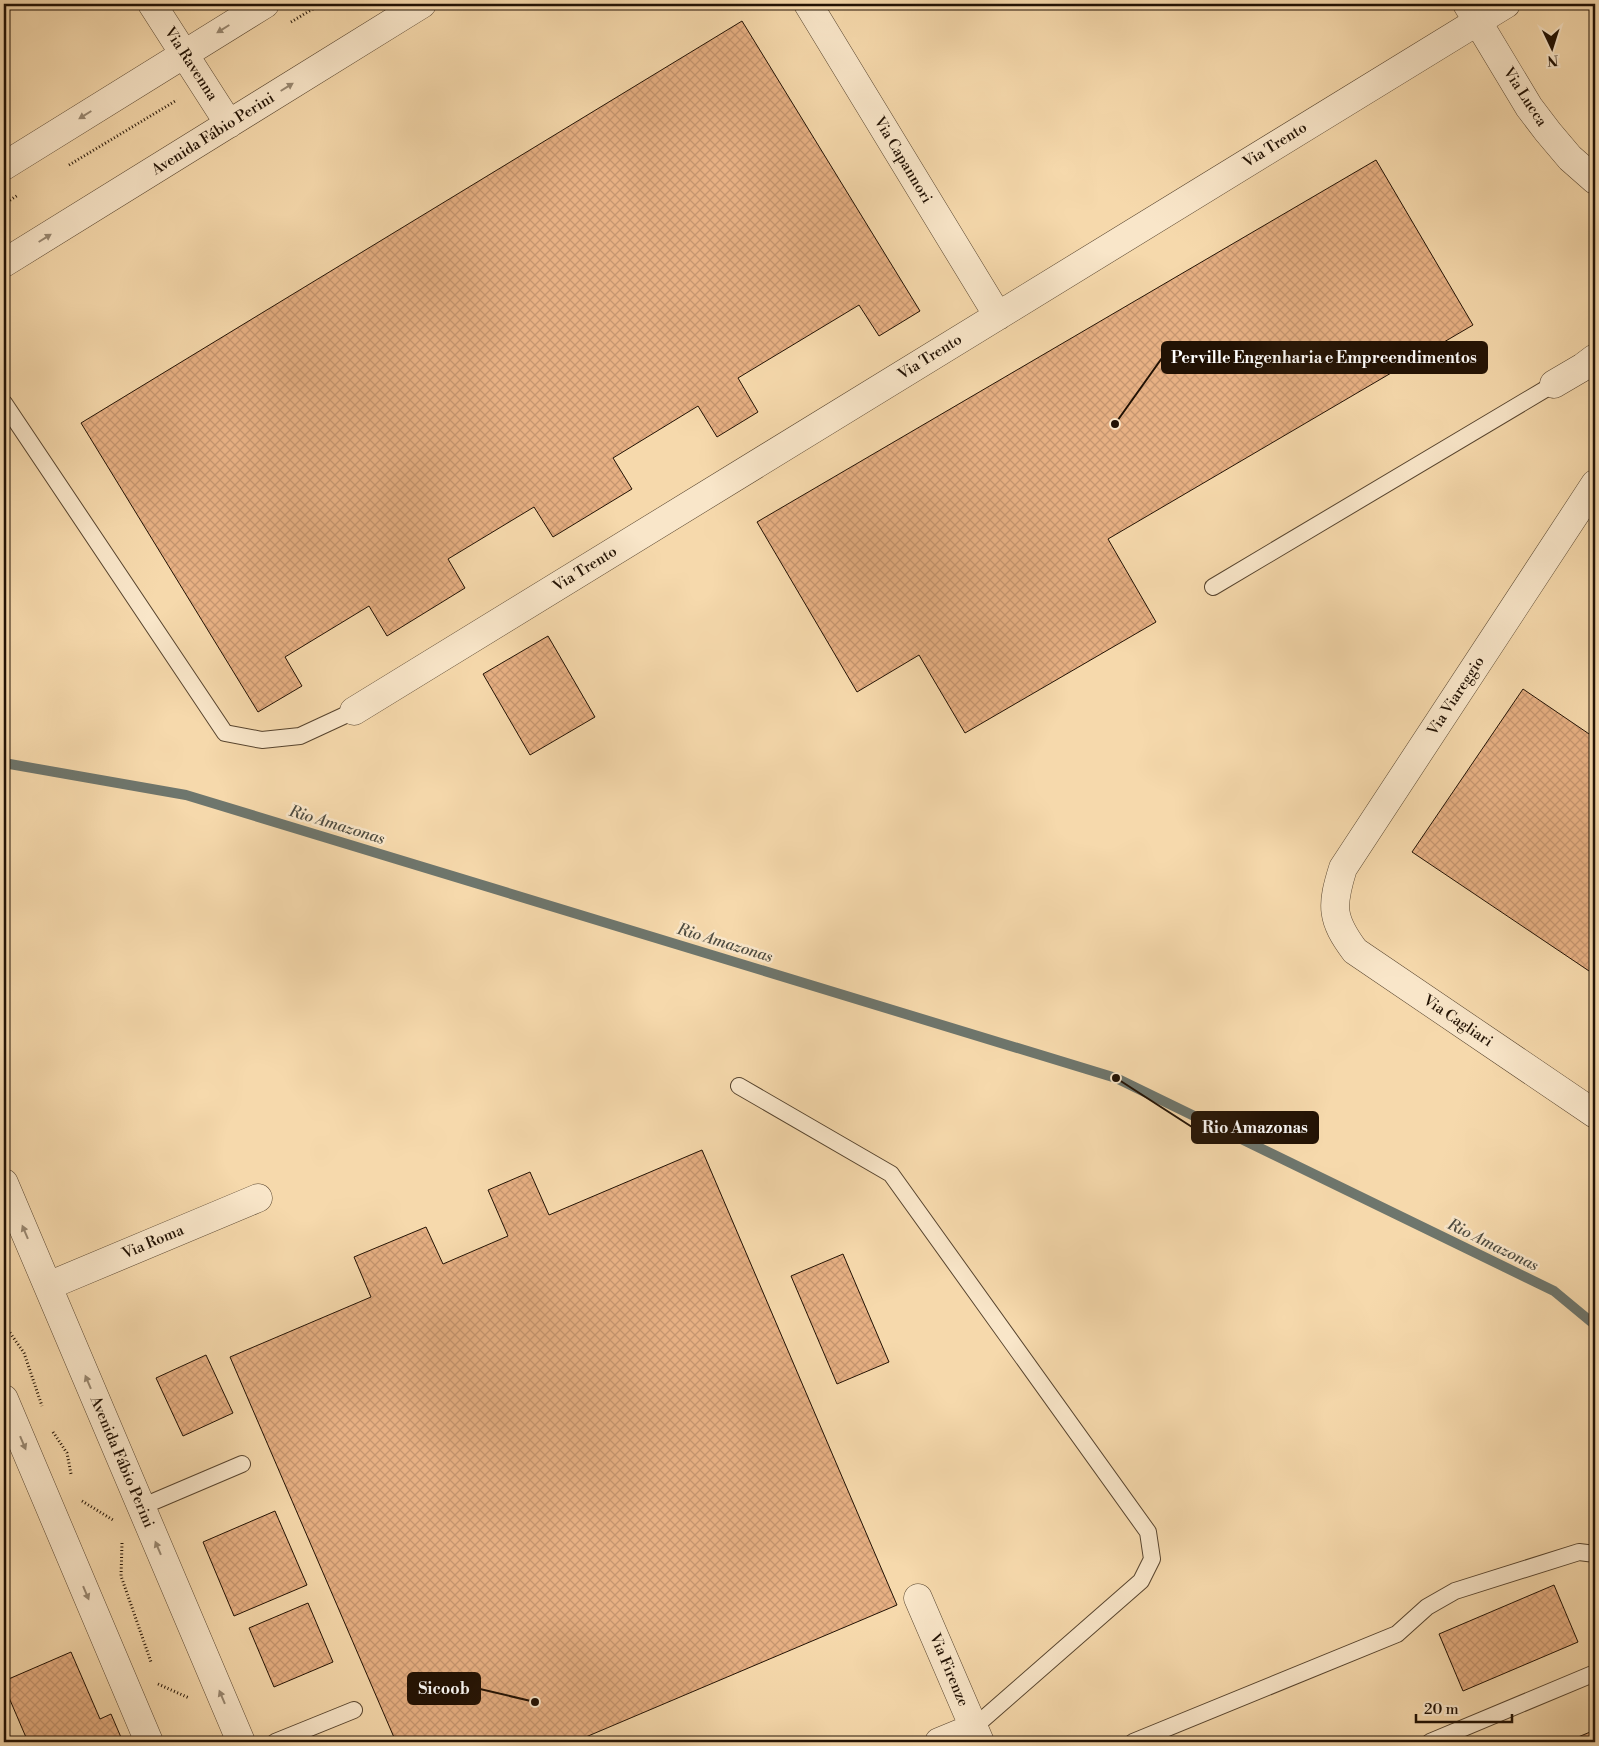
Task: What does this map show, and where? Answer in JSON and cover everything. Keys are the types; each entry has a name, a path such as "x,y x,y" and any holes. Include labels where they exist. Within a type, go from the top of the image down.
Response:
{"street":[{"name":"Via Ravenna","path":"152,4 229,124"},
{"path":"4,166 265,4"},
{"name":"Avenida Fábio Perini","path":"4,263 422,4"},
{"name":"Via Capannori","path":"808,4 998,316"},
{"name":"Via Trento","path":"354,710 998,316 1472,13 1506,4"},
{"name":"Via Lucca","path":"1472,13 1529,107 1570,158 1595,180"},
{"path":"1554,384 1595,358"},
{"path":"1554,384 1595,380"},
{"name":"Via Viareggio","path":"1335,915 1336,892 1342,868 1595,484"},
{"name":"Via Cagliari","path":"1335,915 1342,933 1355,951 1595,1114"},
{"name":"Avenida Fábio Perini","path":"4,1183 241,1742"},
{"name":"Via Roma","path":"48,1286 258,1198"},
{"path":"4,1399 149,1742"},
{"name":"Via Firenze","path":"918,1598 976,1735"},
{"path":"939,1742 976,1735"}],"lane":[{"path":"1214,587 1554,384"},
{"path":"4,403 225,733 262,740 300,736 354,710"},
{"path":"739,1086 891,1174 1148,1532 1152,1559 1141,1581 976,1735"},
{"path":"141,1507 242,1464"},
{"path":"1133,1742 1397,1634 1427,1607 1455,1592 1579,1552 1595,1554"},
{"path":"1430,1742 1595,1673"},
{"path":"275,1742 354,1710"}],"path":[{"path":"4,1324 24,1353 44,1409"},
{"path":"50,1427 67,1453 72,1479"},
{"path":"75,1497 115,1521"},
{"path":"122,1534 121,1576 152,1667"},
{"path":"155,1676 158,1684 194,1700"}],"building":[{"path":"742,21 920,311 879,336 859,305 738,378 758,412 717,437 698,406 613,458 632,489 553,537 534,507 448,559 465,588 387,636 369,606 285,657 302,686 258,712 81,423"},
{"path":"1376,160 1473,325 1108,539 1156,622 965,733 919,655 857,692 757,522"},
{"path":"548,636 595,717 530,755 483,674"},
{"path":"1523,689 1595,738 1595,975 1412,852"},
{"path":"702,1150 897,1605 574,1742 396,1742 230,1357 371,1297 354,1257 426,1227 443,1264 508,1236 488,1190 530,1172 549,1215"},
{"path":"843,1254 889,1362 837,1384 791,1276"},
{"path":"206,1355 233,1413 183,1436 156,1378"},
{"path":"275,1511 307,1585 234,1616 203,1542"},
{"path":"1554,1585 1578,1642 1463,1691 1439,1634"},
{"path":"308,1603 333,1662 274,1687 249,1628"},
{"path":"71,1652 100,1719 111,1714 123,1742 28,1742 4,1686 4,1681"},
{"path":"1595,1730 1595,1742 1566,1742"}],"waterway":[{"name":"Rio Amazonas","path":"4,763 186,795 1116,1078 1554,1291 1595,1325"}],"place":[{"name":"Perville Engenharia e Empreendimentos","path":"1115,424"},
{"name":"Rio Amazonas","path":"1116,1078"},
{"name":"Sicoob","path":"535,1702"}]}
